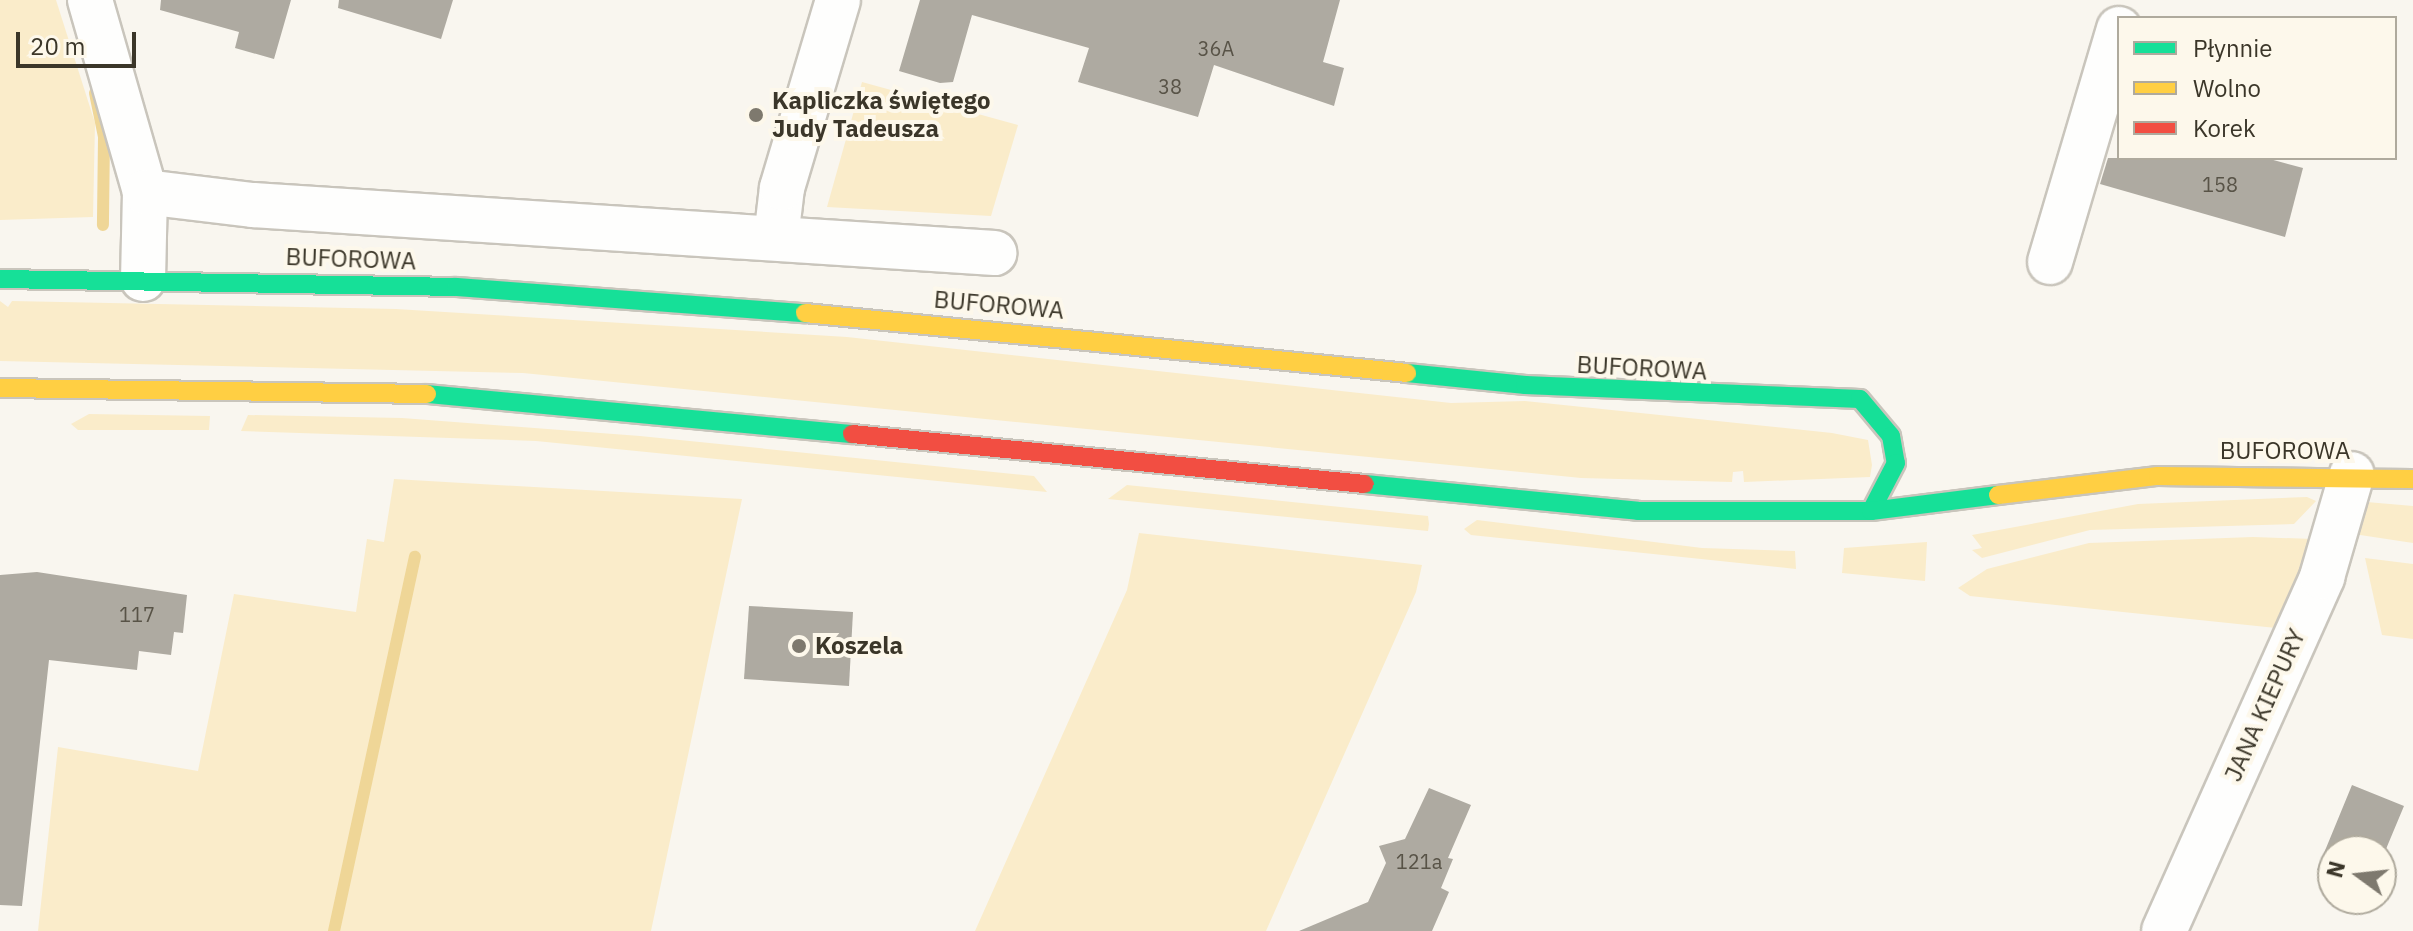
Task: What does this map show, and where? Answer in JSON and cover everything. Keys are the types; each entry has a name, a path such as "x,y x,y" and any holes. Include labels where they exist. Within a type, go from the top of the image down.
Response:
{"main road":[{"name":"BUFOROWA","path":"0,279 361,283 699,304 1087,337 1525,385 1860,399 1891,436 1896,463 1871,511"},
{"name":"BUFOROWA","path":"0,388 449,394 1638,511 1871,511 2158,476 2352,474 2413,479"}],"street":[{"path":"90,0 145,192 143,279"},
{"path":"776,238 782,188 838,0"},
{"path":"2050,262 2117,36"},
{"path":"145,192 253,205 994,253"},
{"name":"JANA KIEPURY","path":"2164,931 2322,577 2352,474"}],"shaded area":[{"path":"0,0 56,0 95,123 93,217 0,220"},
{"path":"862,82 1018,125 991,216 827,207"},
{"path":"0,301 8,307 12,301 396,309 847,337 1451,403 1525,401 1832,433 1868,440 1872,465 1870,477 1744,482 1743,471 1733,472 1732,482 1581,478 523,373 0,361"},
{"path":"89,414 210,416 209,430 78,430 71,424"},
{"path":"248,415 402,418 640,436 1034,476 1047,492 536,441 241,431"},
{"path":"394,479 742,499 651,931 38,931 58,747 198,771 234,594 356,612 367,539 384,542"},
{"path":"1127,485 1428,516 1429,524 1428,531 1108,499"},
{"path":"2307,497 2316,501 2294,524 2090,530 1982,558 1972,550 1982,548 1972,535 2138,504"},
{"path":"2355,501 2413,506 2413,543 2347,533"},
{"path":"1477,520 1702,548 1795,551 1796,569 1471,535 1464,529"},
{"path":"1139,533 1422,565 1416,592 1266,931 975,931 1127,590"},
{"path":"2253,537 2313,539 2276,628 1970,596 1958,588 1987,569 2089,543"},
{"path":"1927,542 1925,581 1842,573 1844,548"},
{"path":"2365,558 2413,564 2413,639 2382,635"}],"building":[{"path":"161,0 291,0 274,59 235,48 239,32 160,10"},
{"path":"339,0 453,0 441,39 338,8"},
{"path":"920,0 1340,0 1323,62 1344,68 1334,106 1214,65 1198,117 1078,82 1089,48 972,15 953,82 940,83 899,71"},
{"path":"2108,158 2273,160 2303,168 2285,237 2100,184"},
{"path":"37,572 187,595 183,633 174,632 171,655 139,651 137,670 49,660 22,906 0,905 0,575"},
{"name":"Koszela","path":"749,606 853,612 849,686 744,679"},
{"path":"2352,785 2404,806 2392,835 2331,835"},
{"path":"1429,788 1471,805 1448,858 1453,859 1441,888 1449,892 1432,931 1299,931 1368,902 1386,863 1379,846 1405,839"}],"waterway":[{"path":"95,93 104,137 103,225"},
{"path":"334,931 415,557"}],"traffic: fast":[{"path":"0,279 456,287 805,313"},
{"path":"1407,373 1525,385 1860,399 1891,436 1896,463 1871,511"},
{"path":"427,394 852,434"},
{"path":"1365,484 1638,511 1871,511 1998,495"}],"traffic: slow":[{"path":"805,313 1407,373"},
{"path":"0,388 427,394"},
{"path":"1998,495 2158,476 2413,479"}],"traffic: jam":[{"path":"852,434 1365,484"}],"place":[{"name":"Kapliczka świętego Judy Tadeusza","path":"756,115"},
{"name":"Koszela","path":"799,646"}]}
